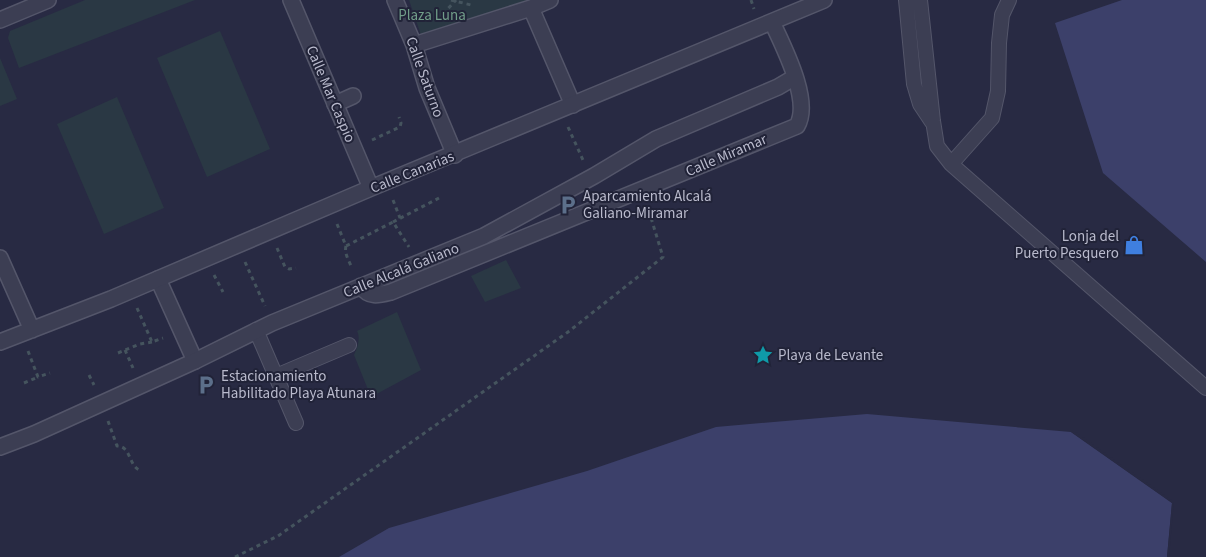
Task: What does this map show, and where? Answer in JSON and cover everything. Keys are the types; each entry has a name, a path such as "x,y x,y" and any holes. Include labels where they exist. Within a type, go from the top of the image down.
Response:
{"street":[{"path":"0,20 48,0"},
{"name":"Calle Mar Caspio","path":"290,0 371,188"},
{"name":"Calle Saturno","path":"395,0 414,45 424,80 455,155"},
{"path":"414,45 531,8 550,0"},
{"name":"Calle Canarias","path":"0,342 158,279 371,188 455,155 824,0"},
{"path":"531,8 567,108"},
{"name":"Calle Miramar","path":"361,286 365,292 373,296 391,292 797,126 800,120 801,106 795,77 772,22"},
{"name":"Calle Alcalá Galiano","path":"0,447 34,434 195,362 272,323 484,236 590,178 656,139 778,87 795,77"},
{"path":"335,104 354,96"},
{"path":"0,258 27,332"},
{"path":"158,279 195,362"}],"lane":[{"path":"898,0 907,6 914,84 920,104 934,124"},
{"path":"920,0 937,146 951,164 1206,388"},
{"path":"951,164 992,118 998,92 999,43 1002,15 1010,0"},
{"path":"256,330 296,423"},
{"path":"276,376 349,345"}],"path":[{"path":"567,108 590,178"},
{"path":"353,148 399,129 401,123 399,117"},
{"path":"235,557 286,530 568,332 663,257 642,190"},
{"path":"329,206 346,246 439,198"},
{"path":"393,222 418,263"},
{"path":"270,232 285,267 289,269 296,268"},
{"path":"237,245 272,323"},
{"path":"129,291 152,342"},
{"path":"118,353 181,330"},
{"path":"27,332 38,377"},
{"path":"24,383 50,372"},
{"path":"89,375 103,403 115,443 125,449 134,467 142,471"}],"green space":[{"path":"85,0 195,0 19,68 8,38 10,31"},
{"name":"Plaza Luna","path":"409,0 530,0 421,35"},
{"path":"220,31 270,149 207,177 157,58"},
{"path":"0,58 17,99 0,106"},
{"path":"117,97 164,208 104,234 57,124"},
{"path":"506,260 521,288 485,302 471,276"},
{"path":"397,312 421,370 371,397 354,355 359,340 357,331"}],"water":[{"path":"1122,0 1206,0 1206,262 1103,173 1055,23"},
{"path":"867,414 1071,432 1172,503 1167,557 339,557 389,528 587,471 716,427"}],"pier":[{"path":"1073,430 1174,502 1169,557 1167,557 1172,503 1071,432"}],"place":[{"name":"Aparcamiento Alcalá Galiano-Miramar","path":"568,205"},
{"name":"Lonja del Puerto Pesquero","path":"1134,245"},
{"name":"Playa de Levante","path":"763,355"},
{"name":"Estacionamiento Habilitado Playa Atunara","path":"206,385"}]}
